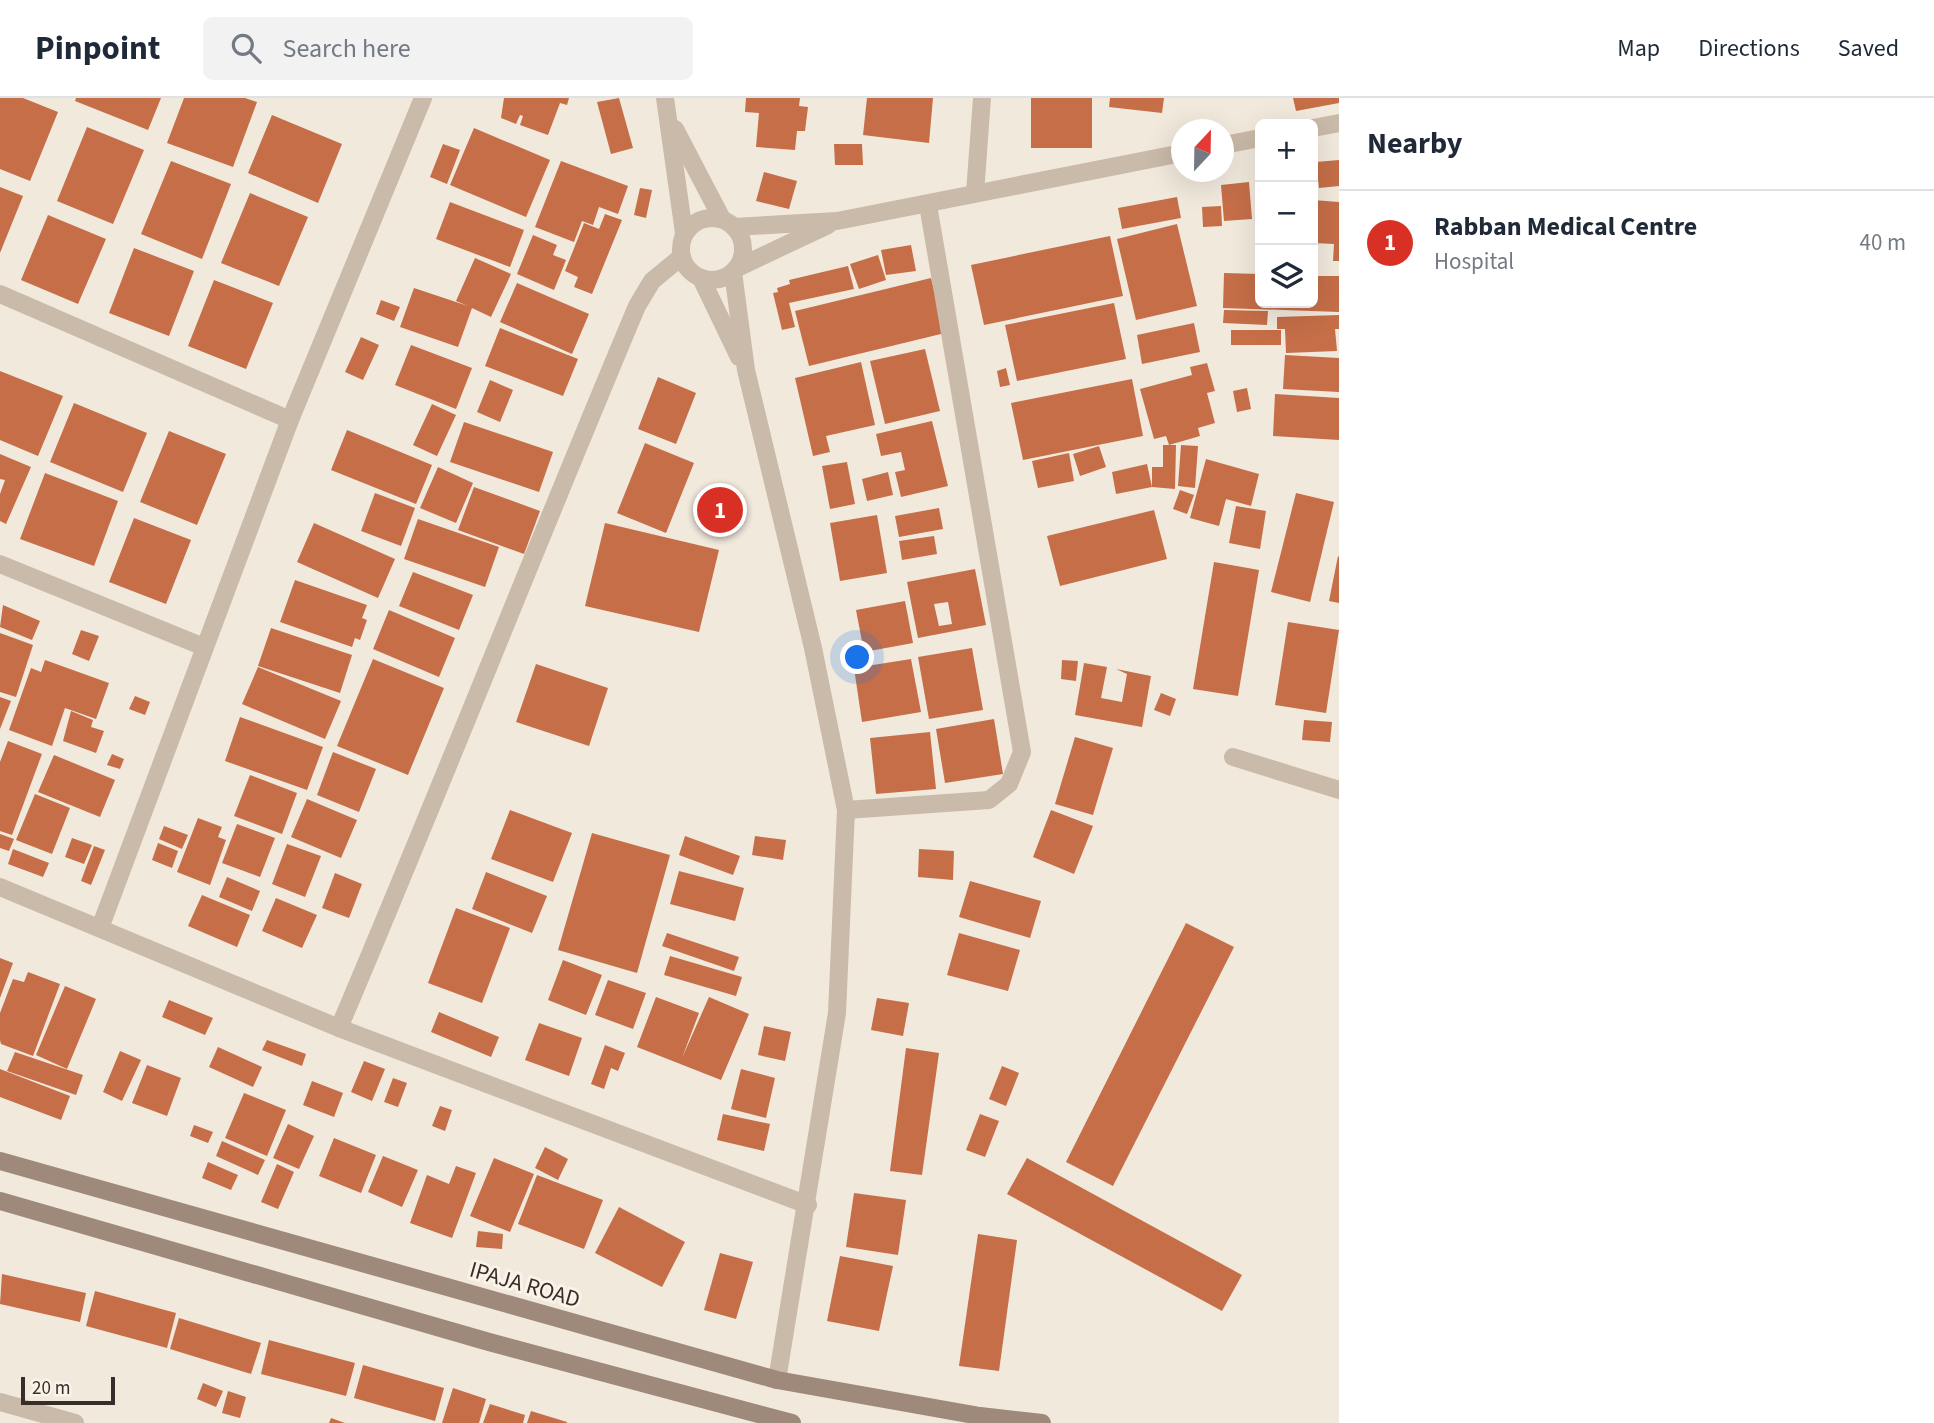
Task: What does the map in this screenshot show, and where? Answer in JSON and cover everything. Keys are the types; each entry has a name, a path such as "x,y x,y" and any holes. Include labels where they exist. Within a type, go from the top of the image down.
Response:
{"main road":[{"name":"IPAJA ROAD","path":"0,1161 777,1380 980,1416 1042,1423"},
{"path":"0,1201 489,1342 792,1423"}],"street":[{"path":"100,928 290,420 422,98"},
{"path":"665,98 684,233"},
{"path":"975,193 982,98"},
{"path":"668,117 742,246 735,270 746,370 813,648 846,810 837,1013 808,1205 777,1380"},
{"path":"1318,127 1339,123"},
{"path":"1234,143 1255,139"},
{"path":"837,221 712,280 701,278 689,270 681,257 680,244 684,233 694,222 708,218 728,223 837,221 1171,155"},
{"path":"846,810 989,800 1009,784 1022,752 928,205"},
{"path":"339,1028 468,722 521,584 637,306 652,281 681,257"},
{"path":"701,278 746,370"},
{"path":"0,295 290,420"},
{"path":"0,564 204,647"},
{"path":"1233,757 1339,790"},
{"path":"0,887 339,1028 808,1205"},
{"path":"0,1402 75,1423"}],"building":[{"path":"0,98 23,98 58,112 30,181 0,169"},
{"path":"76,98 161,98 148,130 75,101"},
{"path":"184,98 245,98 257,102 233,167 167,143"},
{"path":"504,98 569,98 567,105 560,103 548,135 520,125 523,116 520,115 516,124 501,118"},
{"path":"619,98 633,148 611,154 597,102"},
{"path":"746,98 800,98 799,106 808,107 805,131 797,131 795,150 756,147 759,113 745,112"},
{"path":"867,98 933,98 929,143 863,135"},
{"path":"1031,98 1092,98 1092,148 1031,148"},
{"path":"1110,98 1164,98 1162,113 1109,107"},
{"path":"1293,98 1339,98 1339,103 1296,111"},
{"path":"272,115 342,144 318,203 248,173"},
{"path":"87,127 144,150 113,224 57,201"},
{"path":"474,128 550,160 526,217 450,185"},
{"path":"443,144 460,150 447,184 430,177"},
{"path":"834,144 862,144 863,165 835,165"},
{"path":"1339,160 1339,186 1319,188 1318,162"},
{"path":"171,161 231,184 202,259 141,234"},
{"path":"561,161 628,186 618,214 599,207 593,225 582,221 574,242 535,227"},
{"path":"764,172 797,181 789,209 756,201"},
{"path":"1249,182 1252,219 1224,221 1221,185"},
{"path":"0,187 23,196 0,253"},
{"path":"640,188 652,190 646,218 634,215"},
{"path":"250,193 308,217 279,286 221,263"},
{"path":"1177,197 1181,218 1122,229 1118,208"},
{"path":"1318,200 1339,202 1339,261 1333,261 1334,244 1318,243"},
{"path":"450,202 524,230 510,267 436,239"},
{"path":"1221,206 1222,226 1203,227 1202,207"},
{"path":"605,214 622,220 592,294 574,287 578,277 565,271 584,223 599,229"},
{"path":"48,215 106,239 78,304 21,280"},
{"path":"1177,224 1197,306 1136,320 1117,239"},
{"path":"533,235 557,245 553,255 566,260 554,290 517,274"},
{"path":"1110,236 1123,296 984,325 971,265"},
{"path":"911,245 916,271 886,275 881,250"},
{"path":"134,248 194,271 169,336 109,313"},
{"path":"878,255 886,280 859,289 850,264"},
{"path":"475,258 511,274 491,317 472,308 458,347 400,327 414,288 468,306 456,301"},
{"path":"848,266 854,289 789,303 795,327 782,330 773,293 778,292 777,288 790,284 789,280"},
{"path":"1224,273 1255,274 1255,308 1318,308 1318,276 1339,276 1339,312 1223,308"},
{"path":"931,278 945,333 809,366 795,311"},
{"path":"214,280 273,303 246,369 188,346"},
{"path":"517,283 589,314 572,354 500,322"},
{"path":"381,300 400,307 394,321 376,314"},
{"path":"1114,303 1126,359 1017,381 1005,325"},
{"path":"1224,310 1268,311 1267,325 1223,323"},
{"path":"1339,315 1339,329 1335,329 1337,351 1286,353 1285,329 1277,329 1277,317"},
{"path":"1194,323 1200,352 1142,364 1137,335"},
{"path":"500,328 578,359 563,396 485,366"},
{"path":"1231,330 1281,330 1281,345 1231,345"},
{"path":"361,337 379,345 363,380 345,372"},
{"path":"411,345 472,368 456,409 395,385"},
{"path":"925,349 940,411 885,424 870,361"},
{"path":"1285,355 1339,358 1339,392 1283,389"},
{"path":"861,362 875,425 826,436 830,452 813,456 795,378"},
{"path":"1207,363 1215,391 1207,393 1215,423 1198,428 1200,436 1169,445 1166,436 1154,439 1140,389 1192,375 1190,367"},
{"path":"1006,368 1010,385 1000,387 997,371"},
{"path":"0,371 63,396 38,456 0,440"},
{"path":"658,377 696,393 676,444 638,429"},
{"path":"1132,379 1143,436 1023,460 1011,403"},
{"path":"490,380 513,390 500,422 477,412"},
{"path":"1247,388 1251,409 1237,412 1233,391"},
{"path":"1275,394 1339,398 1339,440 1273,436"},
{"path":"74,403 147,433 123,492 50,462"},
{"path":"432,404 456,415 437,456 413,445"},
{"path":"932,421 948,486 901,497 895,472 905,470 901,452 881,456 876,434"},
{"path":"464,422 553,452 539,492 450,462"},
{"path":"347,430 432,465 416,504 331,470"},
{"path":"169,431 226,454 197,525 140,502"},
{"path":"645,443 694,463 666,533 617,513"},
{"path":"1163,445 1176,445 1175,489 1152,487 1152,467 1163,467"},
{"path":"1181,445 1198,446 1195,488 1178,486"},
{"path":"1099,446 1106,467 1080,476 1073,454"},
{"path":"1069,453 1074,481 1038,488 1032,461"},
{"path":"0,454 31,467 6,524 0,521 0,494 5,480 0,479"},
{"path":"1206,459 1259,474 1251,506 1226,499 1219,526 1190,518"},
{"path":"847,462 855,504 830,509 822,466"},
{"path":"1147,464 1152,487 1116,494 1112,472"},
{"path":"438,467 473,483 456,523 420,508"},
{"path":"888,472 893,495 867,501 862,479"},
{"path":"45,473 118,501 94,566 20,539"},
{"path":"474,487 540,511 524,554 458,530"},
{"path":"1180,490 1194,495 1187,514 1173,509"},
{"path":"375,493 415,508 401,546 361,531"},
{"path":"1296,493 1334,502 1310,602 1271,592"},
{"path":"1236,506 1266,511 1260,549 1229,543"},
{"path":"939,508 943,529 899,537 895,516"},
{"path":"1154,510 1167,559 1060,586 1047,536"},
{"path":"877,515 887,573 840,581 830,523"},
{"path":"134,518 191,540 166,604 109,582"},
{"path":"418,519 499,547 485,587 404,559"},
{"path":"314,523 395,559 378,598 297,562"},
{"path":"605,523 719,550 699,632 585,606"},
{"path":"934,536 937,554 902,560 899,541"},
{"path":"1339,557 1339,603 1329,601"},
{"path":"1214,562 1259,570 1238,696 1193,689"},
{"path":"975,569 986,625 918,638 907,582","holes":["948,602 952,624 939,626 934,604"]},
{"path":"413,572 473,595 459,630 399,606"},
{"path":"295,580 367,605 362,618 367,620 360,640 355,638 352,647 280,622"},
{"path":"905,601 913,643 864,652 856,610"},
{"path":"3,605 40,621 32,640 0,627"},
{"path":"389,610 455,638 439,677 373,649"},
{"path":"1288,622 1339,630 1326,713 1275,705"},
{"path":"271,628 352,655 340,693 258,666"},
{"path":"81,630 99,636 89,661 72,654"},
{"path":"0,633 33,645 16,697 0,692"},
{"path":"972,648 983,710 929,719 918,657"},
{"path":"373,659 444,688 408,775 337,746"},
{"path":"911,659 921,712 862,722 854,668"},
{"path":"45,660 109,683 96,719 65,708 52,746 9,730 31,668 41,672"},
{"path":"1062,660 1078,661 1076,681 1061,679"},
{"path":"1084,663 1107,667 1101,698 1122,702 1127,674 1116,669 1151,676 1142,727 1075,715"},
{"path":"536,664 608,688 589,746 516,722"},
{"path":"258,667 341,701 325,739 242,704"},
{"path":"1161,693 1176,699 1170,716 1154,710"},
{"path":"135,696 150,702 145,715 129,709"},
{"path":"0,697 11,701 0,729"},
{"path":"71,711 93,720 91,727 104,731 96,753 63,741"},
{"path":"240,717 323,747 307,790 225,761"},
{"path":"994,719 1003,774 945,783 936,729"},
{"path":"1304,720 1332,722 1330,742 1302,740"},
{"path":"930,732 936,789 876,794 870,738"},
{"path":"1075,737 1113,748 1093,815 1055,804"},
{"path":"8,741 42,754 12,835 0,831 0,762"},
{"path":"333,752 376,769 359,812 317,795"},
{"path":"112,754 124,759 120,769 107,765"},
{"path":"54,755 115,780 100,817 38,792"},
{"path":"250,775 297,793 282,834 234,816"},
{"path":"35,794 70,808 52,854 16,840"},
{"path":"307,799 357,820 341,858 291,837"},
{"path":"510,810 572,833 553,882 491,859"},
{"path":"1051,810 1093,826 1074,874 1033,857"},
{"path":"198,818 222,827 218,837 226,840 210,885 177,872"},
{"path":"237,824 275,838 260,877 222,863"},
{"path":"164,826 188,835 182,849 159,839"},
{"path":"592,833 670,855 637,973 558,950"},
{"path":"0,834 14,839 9,851 0,848"},
{"path":"685,836 740,856 733,875 679,855"},
{"path":"755,836 786,840 783,860 752,855"},
{"path":"72,838 92,845 84,864 65,857"},
{"path":"158,843 178,851 172,868 152,860"},
{"path":"287,844 321,856 305,897 272,884"},
{"path":"94,846 105,850 91,885 81,881"},
{"path":"13,849 49,863 43,877 8,864"},
{"path":"919,849 954,851 953,880 918,877"},
{"path":"679,871 744,888 735,921 670,904"},
{"path":"486,872 547,896 532,933 472,909"},
{"path":"335,873 362,884 349,918 322,908"},
{"path":"227,877 260,891 252,911 219,897"},
{"path":"970,881 1041,901 1030,938 959,917"},
{"path":"202,895 250,915 237,947 188,926"},
{"path":"276,898 317,915 302,948 262,931"},
{"path":"456,908 510,928 482,1003 428,983"},
{"path":"1186,923 1234,947 1113,1186 1066,1162"},
{"path":"667,933 739,957 734,971 662,946"},
{"path":"959,933 1020,950 1008,991 947,975"},
{"path":"670,956 742,977 736,996 664,975"},
{"path":"0,958 13,963 0,998"},
{"path":"563,960 602,975 586,1015 548,1000"},
{"path":"28,972 60,984 33,1056 1,1044 0,1040 0,1013 13,979 24,982"},
{"path":"608,980 646,993 633,1029 595,1015"},
{"path":"65,986 96,999 67,1069 36,1055"},
{"path":"656,997 699,1013 682,1058 709,997 749,1014 721,1080 637,1047"},
{"path":"877,998 909,1003 903,1036 871,1030"},
{"path":"169,1000 213,1018 205,1035 162,1017"},
{"path":"439,1012 499,1037 491,1057 431,1032"},
{"path":"539,1023 582,1038 569,1076 525,1060"},
{"path":"764,1026 791,1032 785,1061 758,1055"},
{"path":"267,1040 306,1054 302,1066 262,1050"},
{"path":"605,1045 625,1053 618,1071 611,1068 604,1089 591,1084"},
{"path":"218,1047 262,1067 253,1087 209,1067"},
{"path":"906,1048 939,1053 922,1175 890,1171"},
{"path":"120,1051 141,1060 122,1101 103,1092"},
{"path":"15,1052 83,1075 76,1095 7,1071"},
{"path":"364,1061 385,1069 372,1101 351,1092"},
{"path":"147,1065 181,1078 167,1116 132,1103"},
{"path":"1002,1066 1019,1073 1006,1106 989,1099"},
{"path":"0,1069 70,1096 61,1120 0,1097"},
{"path":"741,1069 775,1078 766,1118 731,1109"},
{"path":"393,1078 407,1083 398,1107 384,1102"},
{"path":"312,1081 343,1093 334,1117 303,1105"},
{"path":"244,1093 286,1110 267,1156 225,1138"},
{"path":"440,1106 452,1110 445,1131 432,1126"},
{"path":"723,1114 770,1124 764,1151 717,1140"},
{"path":"980,1114 999,1121 985,1157 966,1150"},
{"path":"288,1124 314,1136 299,1169 273,1158"},
{"path":"194,1125 213,1132 208,1143 190,1136"},
{"path":"334,1138 376,1155 361,1193 319,1176"},
{"path":"222,1141 265,1160 258,1175 216,1156"},
{"path":"545,1147 568,1159 558,1180 535,1168"},
{"path":"383,1156 418,1170 402,1207 368,1192"},
{"path":"494,1158 534,1174 510,1232 470,1216"},
{"path":"1027,1158 1242,1275 1222,1311 1007,1194"},
{"path":"208,1162 238,1175 231,1190 202,1178"},
{"path":"277,1164 294,1172 278,1209 261,1202"},
{"path":"456,1166 476,1173 452,1238 410,1223 427,1175 449,1184"},
{"path":"537,1175 603,1200 584,1249 518,1224"},
{"path":"854,1193 906,1200 898,1255 846,1247"},
{"path":"619,1207 685,1242 662,1287 595,1253"},
{"path":"478,1231 503,1234 502,1249 476,1247"},
{"path":"978,1234 1017,1240 999,1371 959,1366"},
{"path":"720,1253 753,1262 736,1319 704,1310"},
{"path":"840,1256 893,1266 879,1331 827,1321"},
{"path":"2,1274 86,1293 80,1322 0,1304"},
{"path":"95,1291 176,1313 167,1348 86,1326"},
{"path":"179,1318 261,1343 251,1374 170,1349"},
{"path":"269,1340 355,1363 346,1396 261,1374"},
{"path":"363,1365 444,1388 435,1421 354,1398"},
{"path":"203,1383 223,1391 216,1407 197,1399"},
{"path":"453,1388 486,1399 479,1423 442,1423"},
{"path":"228,1391 246,1397 240,1418 222,1413"},
{"path":"490,1404 525,1415 523,1423 483,1423"},
{"path":"531,1411 567,1422 567,1423 527,1423"},
{"path":"331,1418 345,1423 329,1423"}],"place":[{"name":"Rabban Medical Centre","path":"720,510"}]}
